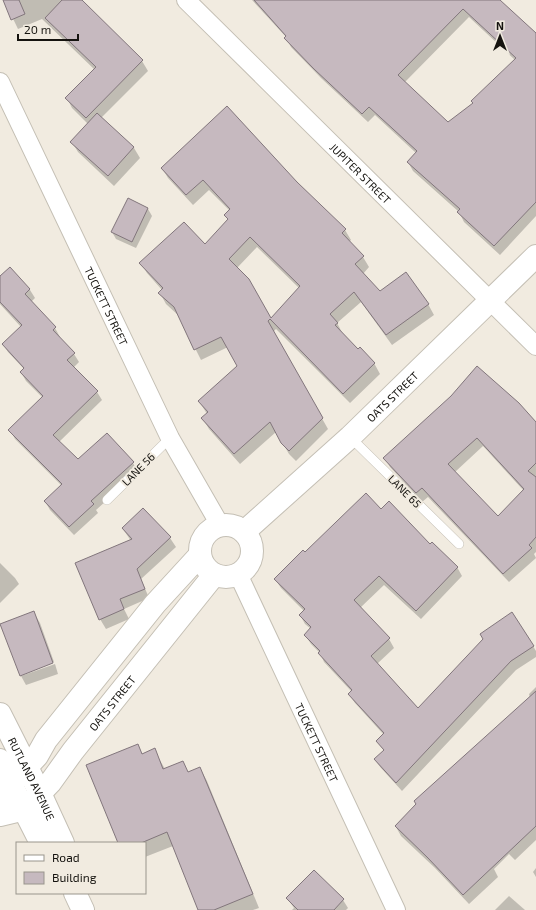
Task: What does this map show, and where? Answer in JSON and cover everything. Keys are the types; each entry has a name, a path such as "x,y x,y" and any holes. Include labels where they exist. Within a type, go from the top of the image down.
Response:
{"main road":[{"name":"OATS STREET","path":"244,532 350,438 536,256"},
{"path":"220,525 237,527 249,538 252,546 250,562 245,569 230,577 214,575 202,564 199,556 201,540 206,533 220,525"},
{"path":"0,806 11,784 37,756 46,740 155,604 199,556"},
{"name":"OATS STREET","path":"25,809 50,783 73,751 214,575"},
{"name":"RUTLAND AVENUE","path":"0,714 40,793 63,842"},
{"name":"RUTLAND AVENUE","path":"0,760 41,842"},
{"path":"0,815 25,809"},
{"path":"75,894 83,910"}],"street":[{"name":"JUPITER STREET","path":"186,0 536,346"},
{"name":"TUCKETT STREET","path":"0,82 170,438 220,525"},
{"name":"TUCKETT STREET","path":"238,574 396,910"}],"lane":[{"name":"LANE 56","path":"107,500 170,438"},
{"name":"LANE 65","path":"350,438 459,544"}],"building":[{"path":"3,0 19,0 25,14 11,20"},
{"path":"62,0 82,0 143,60 86,118 65,98 96,67 45,18"},
{"path":"254,0 500,0 536,33 536,202 494,246 457,212 460,209 407,162 417,151 369,107 362,114 314,69 284,38 286,36","holes":["463,9 516,58 471,101 473,103 448,122 398,75"]},
{"path":"227,106 297,182 346,229 342,233 364,256 355,264 380,291 406,272 429,304 386,335 354,292 330,314 338,323 335,325 358,349 360,347 375,363 343,394 270,319 268,321 323,418 289,451 281,443 270,422 234,454 201,418 208,412 198,401 237,366 221,337 194,350 174,307 158,293 163,288 139,263 184,222 205,244 228,219 224,215 230,209 203,180 186,195 161,168","holes":["250,237 300,286 271,318 249,279 229,259"]},
{"path":"97,113 134,147 108,176 70,142"},
{"path":"128,198 148,208 132,242 111,232"},
{"path":"10,267 30,289 25,294 56,327 53,330 75,353 67,360 98,391 53,435 78,459 107,433 134,462 91,501 94,504 69,527 44,501 62,484 8,430 43,396 20,372 24,368 2,344 22,325 0,302 0,276"},
{"path":"477,366 519,403 536,422 536,463 528,471 536,477 536,537 529,545 532,548 503,574 422,488 416,493 383,458 451,396","holes":["477,438 524,489 498,516 448,464"]},
{"path":"366,493 381,509 389,501 430,544 432,542 458,567 416,611 379,576 354,600 390,638 371,656 418,708 483,639 480,634 512,612 534,646 511,661 396,783 374,759 384,750 376,741 384,733 348,694 352,690 318,653 320,651 304,635 311,627 299,615 305,609 274,579 303,550 305,552"},
{"path":"143,508 171,537 137,569 145,589 120,599 124,609 99,620 75,563 132,539 122,528"},
{"path":"34,611 53,663 20,676 0,624"},
{"path":"536,691 536,826 463,895 395,826 416,804 414,801"},
{"path":"138,744 142,754 155,748 163,769 183,761 188,772 200,767 253,894 214,910 198,910 167,832 143,842 118,842 86,765"},
{"path":"314,870 344,899 334,910 298,910 286,898"}]}
